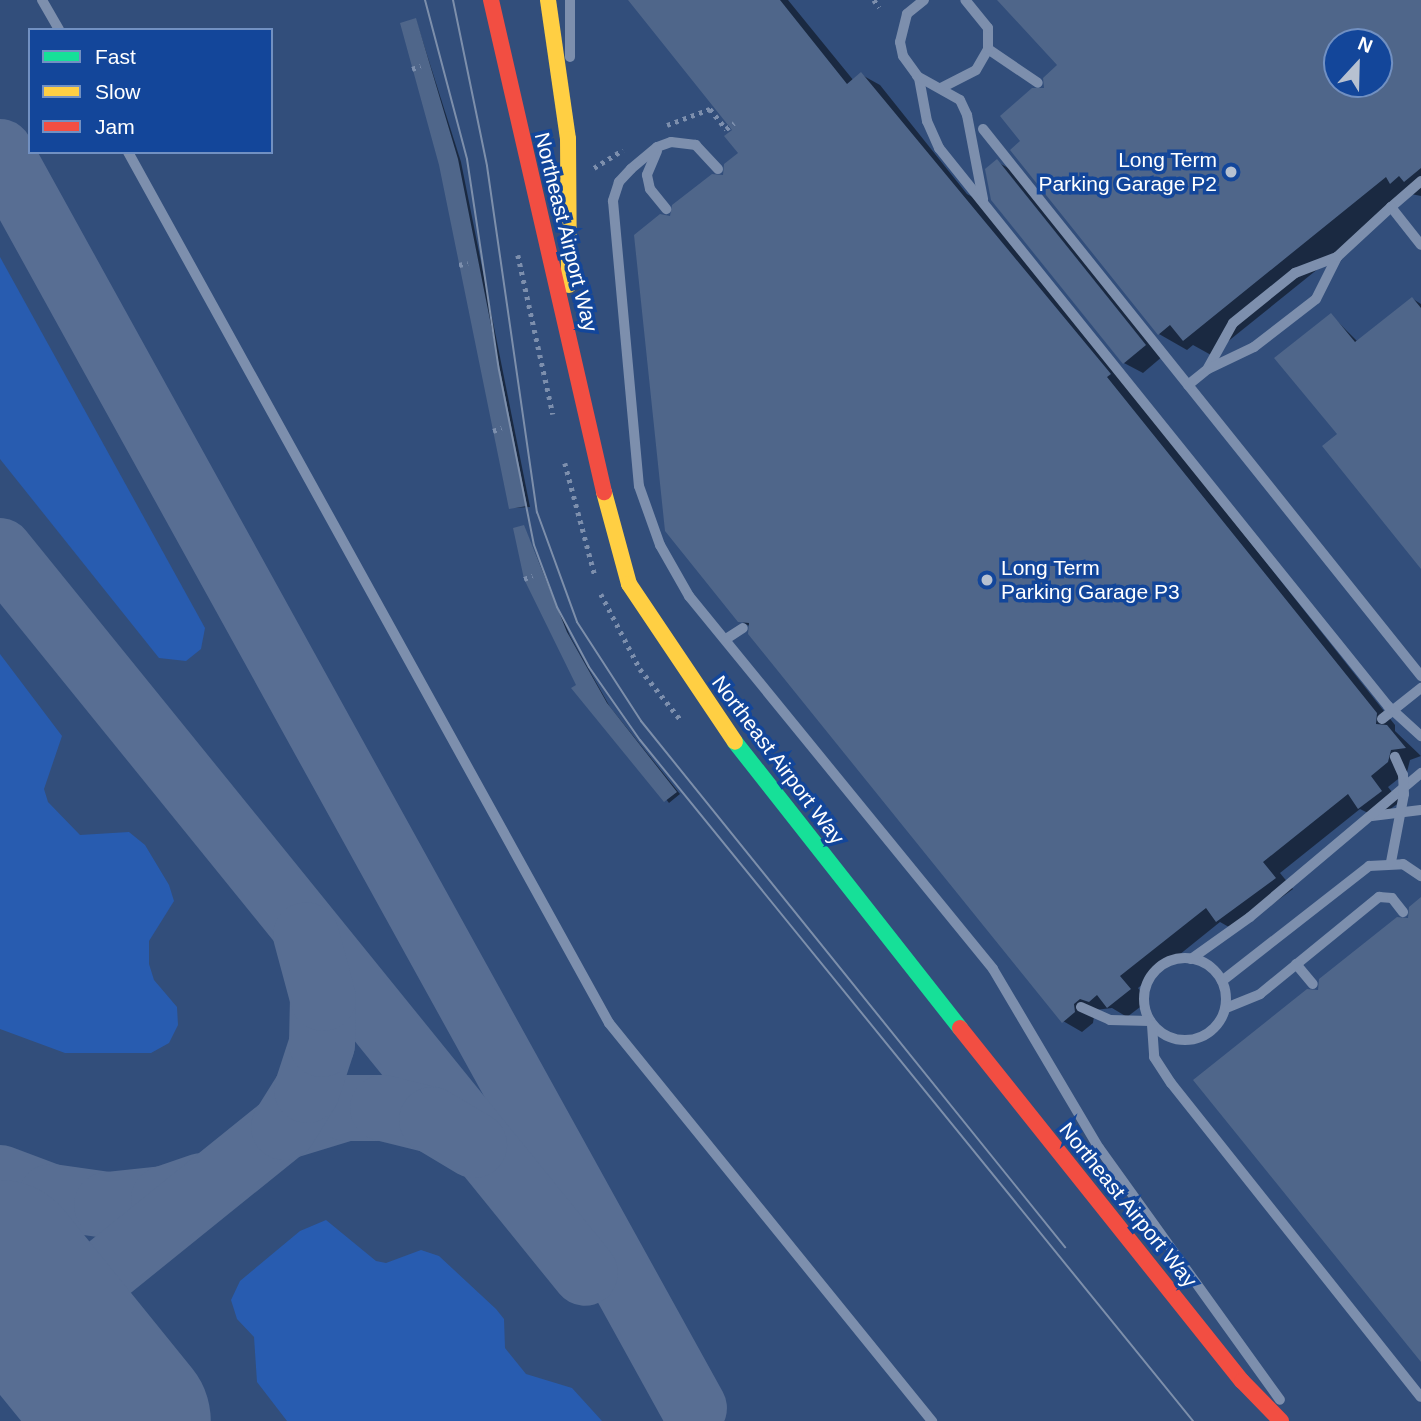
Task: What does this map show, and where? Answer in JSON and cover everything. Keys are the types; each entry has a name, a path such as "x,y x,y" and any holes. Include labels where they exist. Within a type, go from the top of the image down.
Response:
{"main road":[{"name":"Northeast Airport Way","path":"491,0 528,173 569,328 611,529 629,584 710,710 1102,1208 1242,1381 1281,1421"},
{"path":"548,0 568,139 569,328"}],"lane":[{"path":"42,0 58,28"},
{"path":"568,139 570,0"},
{"path":"908,0 897,30 897,44 921,80 942,88 960,82 976,70 988,49 988,28 965,0"},
{"path":"925,0 908,14 900,44 920,79 943,88 960,100 967,115 984,202"},
{"path":"925,0 907,14 901,27 903,56 919,78 927,121 939,148 1388,706 1421,736"},
{"path":"943,88 973,72 989,44 982,15 965,0"},
{"path":"988,49 1038,83"},
{"path":"983,129 1421,676"},
{"path":"666,209 650,188 647,175 658,149 685,143 703,152 717,169 696,145 671,142 657,147 619,182 613,201 639,486 660,545 689,596 993,969 1099,1148 1295,1421"},
{"path":"129,154 609,1023 932,1421"},
{"path":"1188,385 1208,369 1254,347 1316,299 1337,257 1421,181"},
{"path":"1391,207 1421,245"},
{"path":"1208,369 1233,323 1295,273 1337,257"},
{"path":"726,639 743,628"},
{"path":"1382,719 1421,688"},
{"path":"1391,862 1404,793 1403,775 1395,757"},
{"path":"1191,959 1241,925 1421,774"},
{"path":"1368,817 1421,810"},
{"path":"1222,981 1369,866 1391,862 1411,867 1421,876"},
{"path":"1082,1007 1110,1020 1151,1023 1174,1040 1200,1038 1212,1031 1226,1008 1259,994 1379,897 1392,898 1403,912"},
{"path":"1226,1008 1222,981 1209,966 1191,959 1178,958 1154,971 1144,996 1151,1023 1154,1057 1171,1083 1421,1397"},
{"path":"1296,964 1313,984"}],"path":[{"path":"874,0 879,7"},
{"path":"412,69 421,66"},
{"path":"459,265 468,263"},
{"path":"493,431 502,428"},
{"path":"524,579 532,576"}],"shaded area":[{"path":"0,257 205,628 201,649 186,661 159,658 0,459"},
{"path":"0,654 62,736 44,789 48,802 80,835 129,832 145,845 169,885 174,901 149,941 149,964 154,980 177,1007 178,1025 169,1043 151,1053 65,1053 0,1029"},
{"path":"326,1220 376,1261 386,1263 421,1250 439,1256 504,1319 505,1348 526,1374 572,1388 602,1421 287,1421 257,1382 254,1337 237,1319 231,1300 240,1281 300,1231"}],"building":[{"name":"Long Term Parking Garage P3","path":"628,0 780,0 847,84 861,72 1111,374 1107,377 1377,713 1376,724 1387,725 1406,748 1391,750 1388,762 1371,776 1382,791 1358,809 1348,794 1263,862 1276,878 1216,922 1206,908 1120,976 1131,989 1107,1008 1097,995 1089,1002 1080,999 1074,1004 1075,1012 1062,1023 748,634 749,623 738,622 665,531 634,235 660,214 670,216 672,205 712,174 723,175 724,164 738,153 724,136 732,130"},
{"name":"Long Term Parking Garage P2","path":"997,0 1421,0 1421,168 1404,182 1399,176 1390,184 1386,177 1183,341 1170,325 1158,335 1010,150 1020,141 1000,116 1032,88 1044,88 1043,78 1057,65"},
{"path":"416,18 458,159 527,506 509,509 439,165 400,23"},
{"path":"997,159 1146,345 1123,364 991,200 985,169"},
{"path":"1412,297 1421,308 1421,569 1322,446 1337,434 1274,358 1331,313 1355,342"},
{"path":"524,525 567,632 607,703 677,792 664,802 571,688 576,685 524,579 513,528"},
{"path":"1421,897 1421,1362 1193,1080 1307,989 1318,990 1319,979 1397,917 1408,918 1409,907"}],"taxiway":[{"path":"0,152 694,1408"},
{"path":"0,551 585,1273"},
{"path":"0,1356 284,1127 307,1090 322,1044 323,998 306,935"},
{"path":"284,1127 346,1108 383,1108 432,1120 474,1145"},
{"path":"0,1178 51,1197 107,1205 164,1199 202,1186"}],"runway":[{"path":"0,1263 128,1421"}],"tram line":[{"path":"425,0 467,159 499,370 534,545 557,607 589,667 640,740 1193,1421"},
{"path":"453,0 487,166 537,512 577,622 641,721 1065,1247"}],"traffic: fast":[{"path":"735,742 960,1028"}],"traffic: slow":[{"path":"548,0 568,139 569,285"},
{"path":"604,492 629,584 735,742"}],"traffic: jam":[{"path":"491,0 604,492"},
{"path":"960,1028 1242,1381 1281,1421"}],"place":[{"name":"Long Term Parking Garage P2","path":"1231,172"},
{"name":"Long Term Parking Garage P3","path":"987,580"}]}
